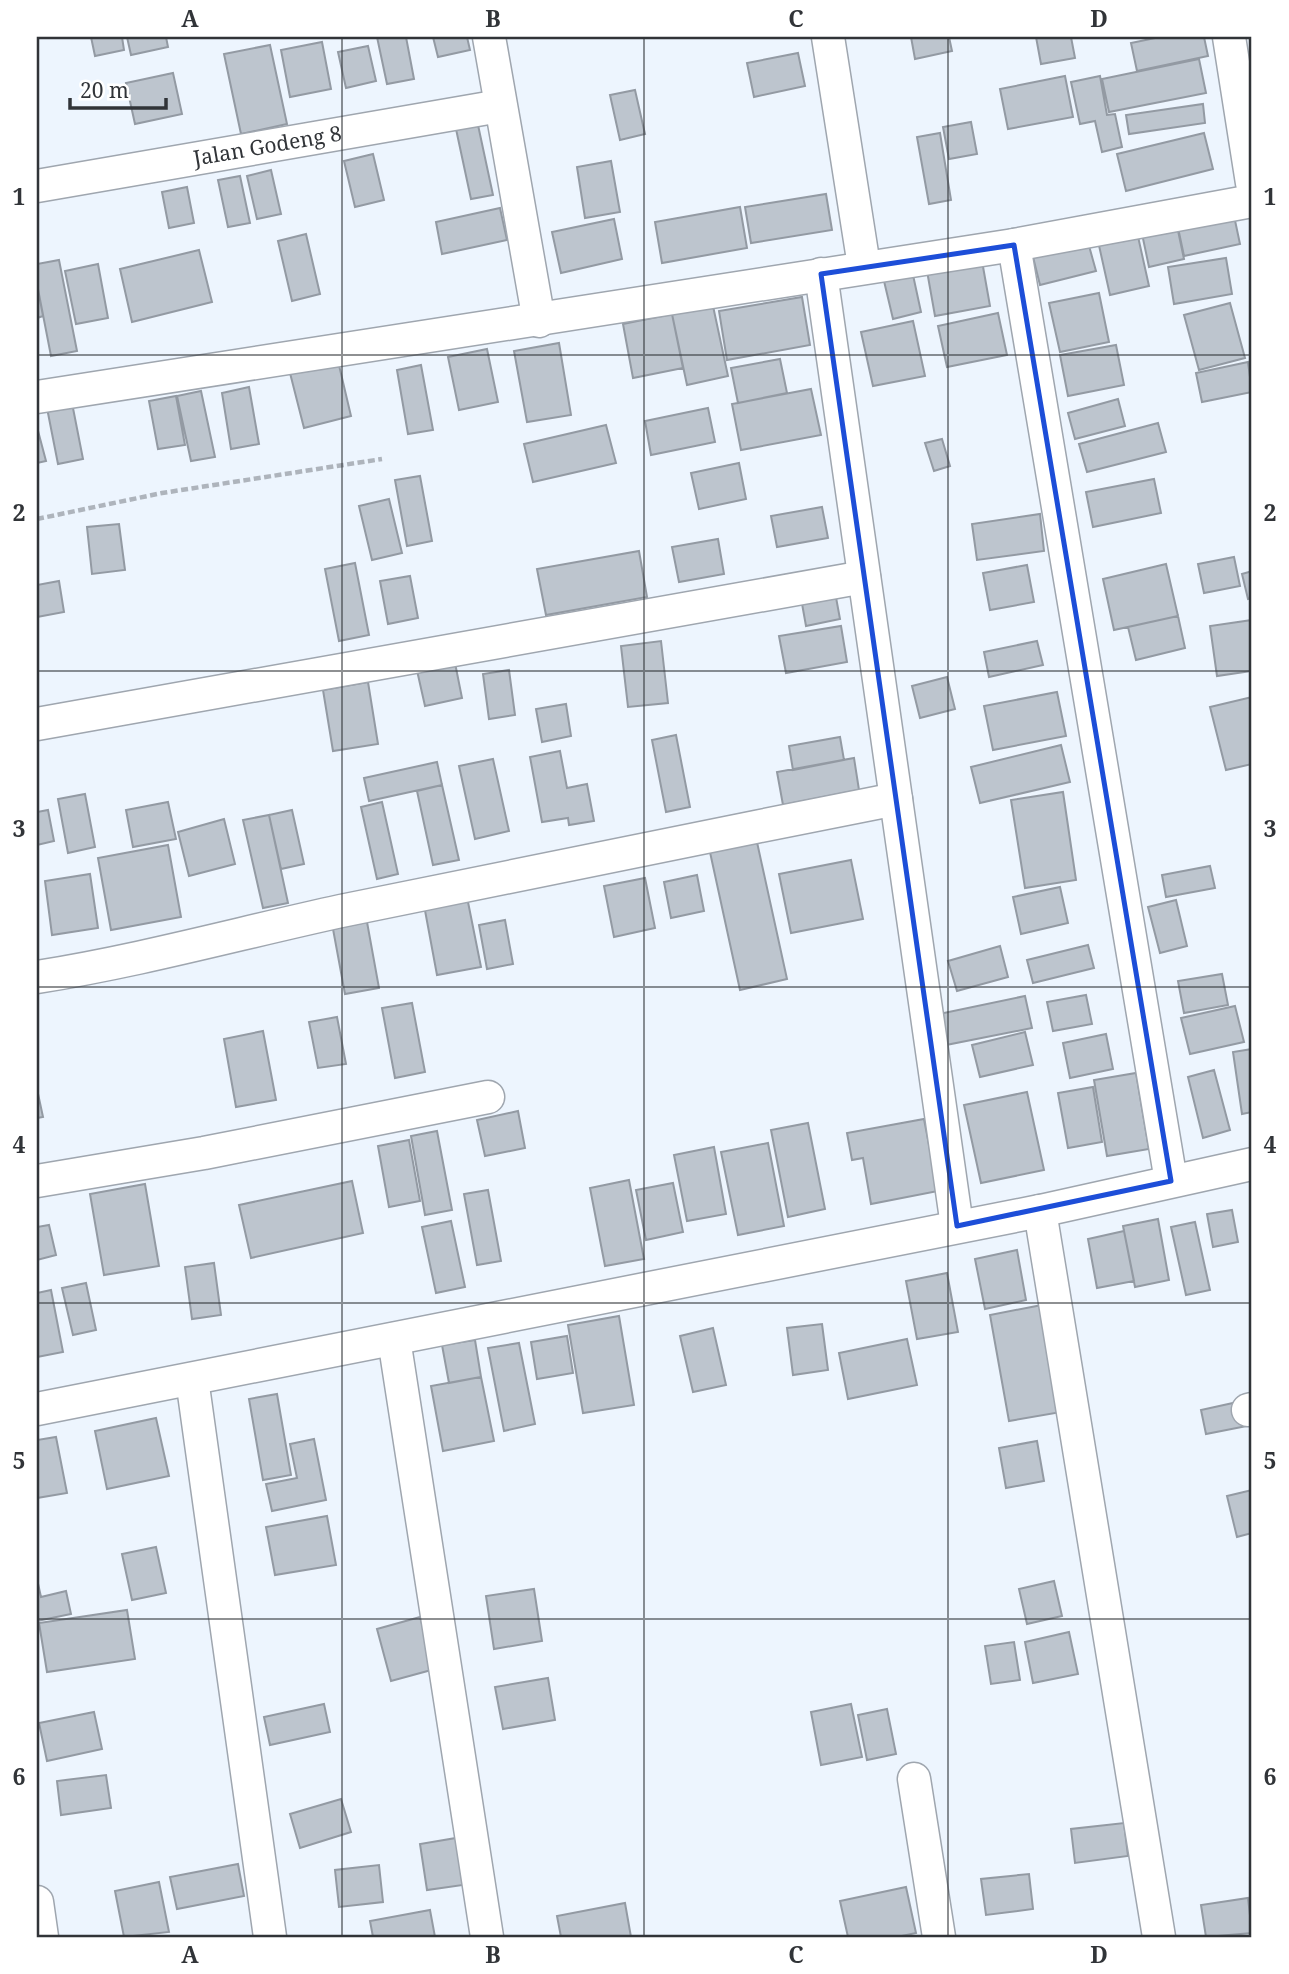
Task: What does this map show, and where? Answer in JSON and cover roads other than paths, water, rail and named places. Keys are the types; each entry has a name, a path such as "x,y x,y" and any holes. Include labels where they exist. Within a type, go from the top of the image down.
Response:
{"street":[{"path":"489,37 499,106 539,321"},
{"path":"828,37 864,266"},
{"path":"1229,37 1252,183"},
{"name":"Jalan Godeng 8","path":"37,186 499,106"},
{"path":"37,397 539,321 864,266 1014,246 1252,201"},
{"path":"1014,246 1171,1181"},
{"path":"821,274 957,1226"},
{"path":"37,724 864,577"},
{"path":"37,977 103,965 205,940 425,893 896,799"},
{"path":"37,1181 204,1153 488,1097"},
{"path":"37,1409 1040,1211 1252,1164"},
{"path":"1040,1211 1159,1937"},
{"path":"394,1339 487,1937"},
{"path":"192,1379 270,1937"},
{"path":"914,1779 939,1937"},
{"path":"37,1902 42,1937"}]}
